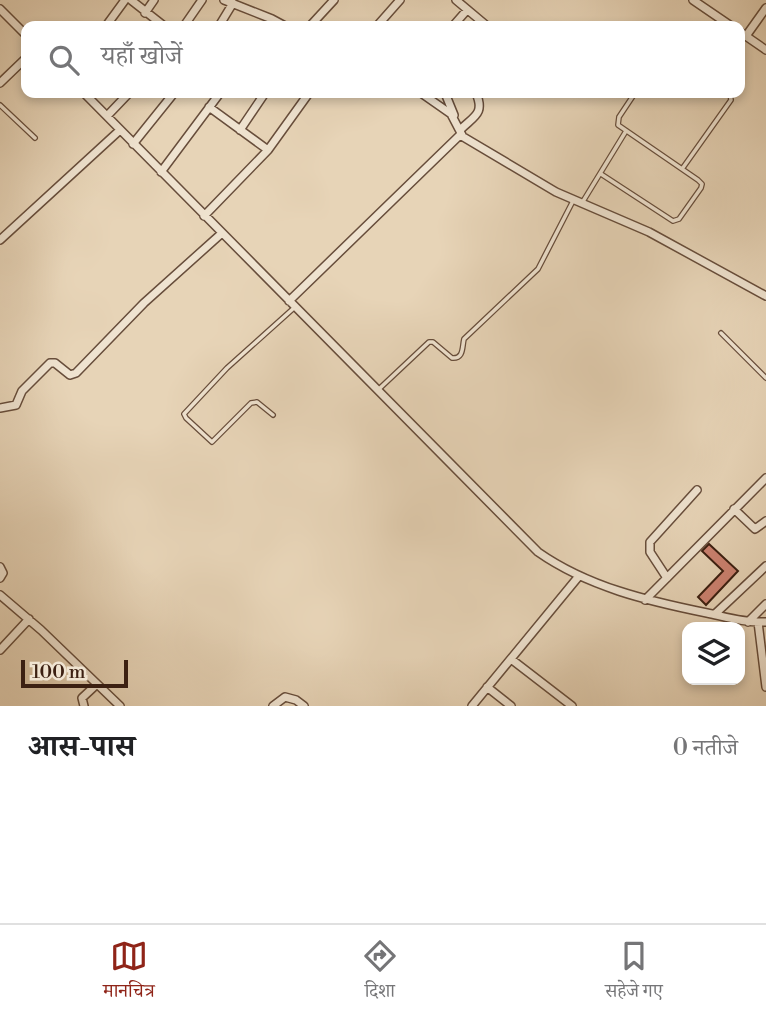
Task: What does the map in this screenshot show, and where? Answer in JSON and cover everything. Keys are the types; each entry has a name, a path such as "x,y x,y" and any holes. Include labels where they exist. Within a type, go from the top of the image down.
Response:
{"street":[{"path":"110,21 128,0 157,21"},
{"path":"145,13 154,0"},
{"path":"187,21 202,0"},
{"path":"224,0 267,21"},
{"path":"315,21 334,0"},
{"path":"381,21 400,0"},
{"path":"456,0 481,21"},
{"path":"693,0 722,21"},
{"path":"222,21 233,3"},
{"path":"745,32 766,8"},
{"path":"0,9 21,30"},
{"path":"457,21 467,10"},
{"path":"745,35 766,50"},
{"path":"0,83 21,63"},
{"path":"89,98 522,537 557,565 645,600 748,622 762,622 766,687"},
{"path":"107,116 124,98"},
{"path":"133,144 170,98"},
{"path":"161,172 216,98"},
{"path":"240,130 262,98"},
{"path":"204,216 268,150 305,98"},
{"path":"429,98 447,109 455,118"},
{"path":"448,98 461,133 529,177 649,232 766,296"},
{"path":"292,304 461,133 480,110 478,98"},
{"path":"209,107 268,150"},
{"path":"0,240 120,130"},
{"path":"0,408 16,405 23,391 50,363 55,363 70,375 76,373 144,303 222,233"},
{"path":"645,600 766,478"},
{"path":"667,578 650,552 650,542 697,490"},
{"path":"734,509 755,529 766,521"},
{"path":"715,614 766,566"},
{"path":"0,567 4,573 0,578"},
{"path":"472,706 579,576"},
{"path":"0,595 120,706"},
{"path":"748,622 766,604"},
{"path":"0,650 29,619"},
{"path":"511,659 572,706"},
{"path":"84,706 82,698 97,684"},
{"path":"487,687 511,706"},
{"path":"272,706 285,697 304,706"}],"lane":[{"path":"601,174 675,221 702,186 701,182 618,125 618,120 632,98"},
{"path":"681,169 731,98"},
{"path":"0,105 35,138"},
{"path":"582,203 626,131"},
{"path":"378,391 429,342 433,342 452,358 460,355 464,339 538,269 574,199"},
{"path":"273,415 257,402 251,403 212,442 184,414 292,304"},
{"path":"721,332 766,378"}],"building":[{"path":"709,544 738,571 706,605 698,597 723,571 702,551"}]}
